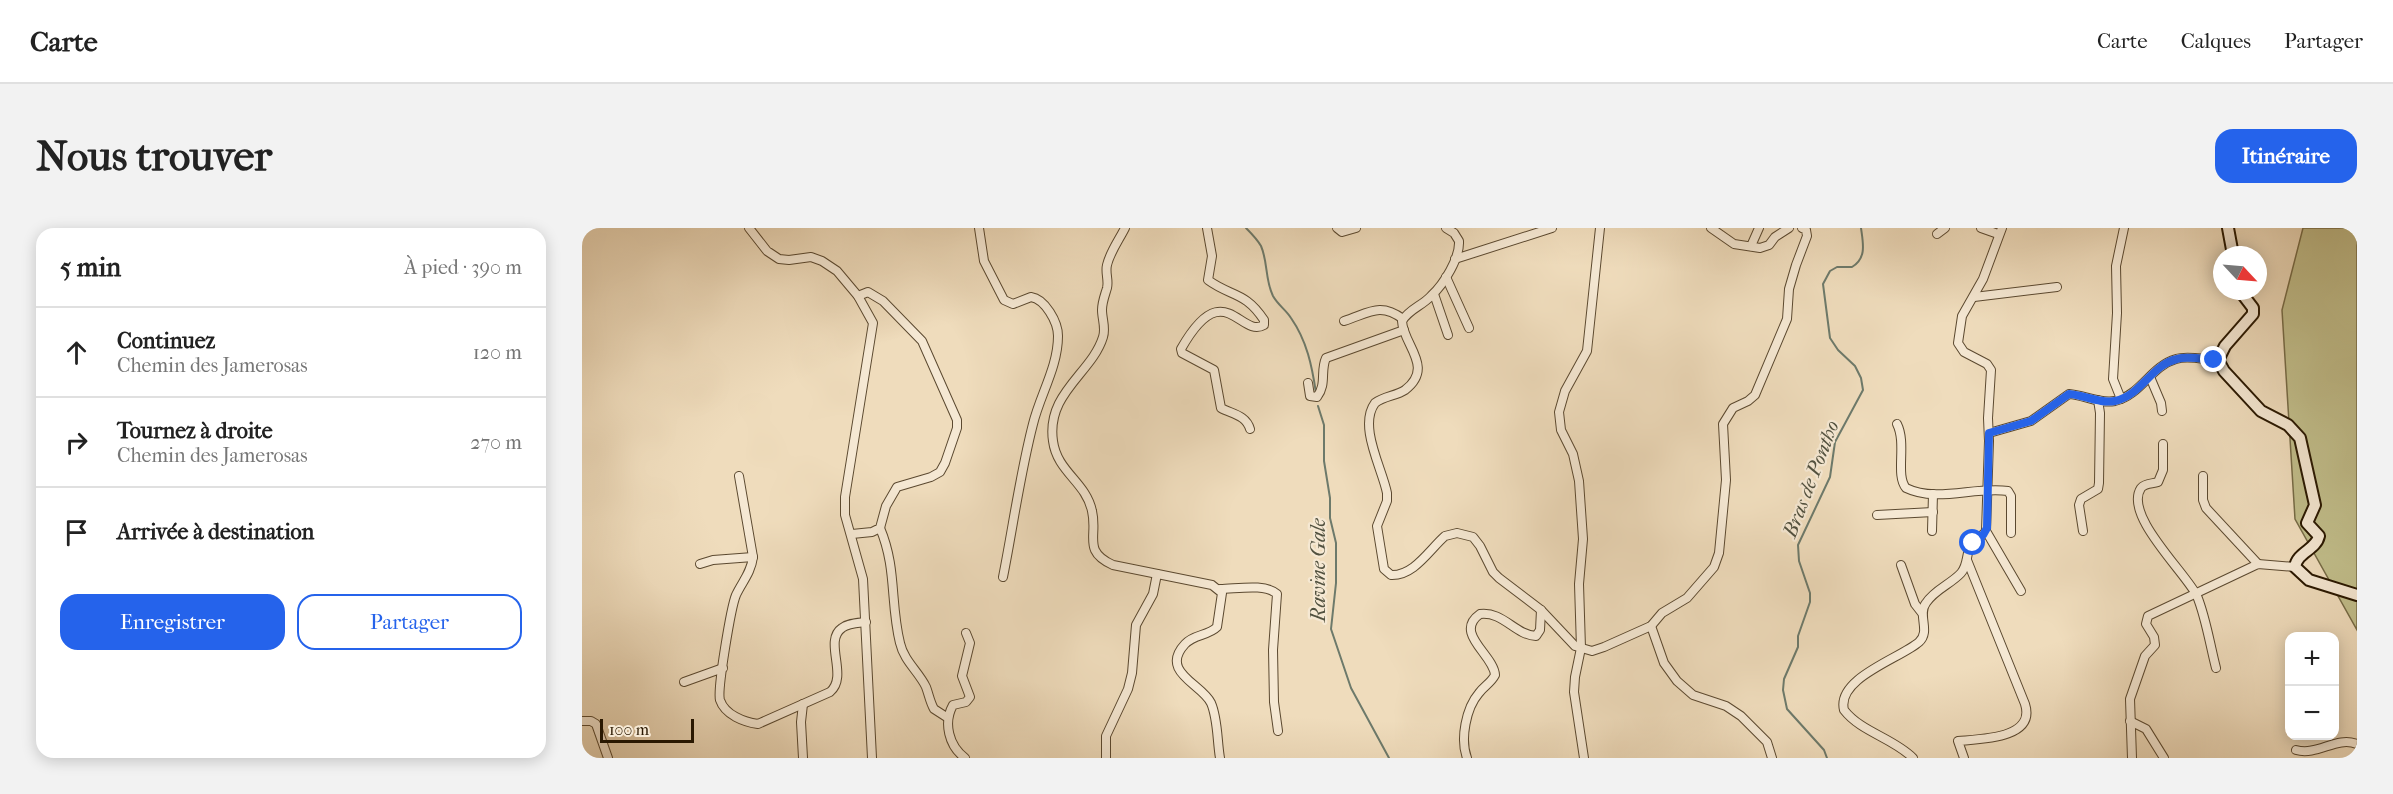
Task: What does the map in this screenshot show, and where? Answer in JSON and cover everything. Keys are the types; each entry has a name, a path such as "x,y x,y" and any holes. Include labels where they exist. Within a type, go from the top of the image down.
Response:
{"main road":[{"path":"2228,228 2231,246"},
{"path":"2247,300 2253,308 2253,314 2225,346 2218,360 2224,371 2256,405 2288,425 2300,438 2315,505 2307,523 2319,536 2316,544 2299,557 2295,567 2309,580 2357,595"}],"street":[{"path":"749,228 767,251 779,259 789,260 811,256 837,271 858,296 873,323 873,334 844,497 845,515 863,579 872,758"},
{"path":"979,228 984,261 1004,300 1013,304 1031,297 1040,300 1055,323 1058,334 1046,392 1033,422 1003,577"},
{"path":"1125,228 1107,266 1107,288 1102,309 1103,337 1060,401 1052,439 1056,455 1062,468 1084,492 1089,502 1093,513 1092,538 1097,555 1113,565 1212,585 1220,589 1270,589 1277,594 1273,650 1274,702 1278,731"},
{"path":"1207,228 1212,256 1208,280 1245,299 1261,315 1264,325 1255,327 1224,311 1214,312 1195,326 1181,349 1182,353 1214,370 1221,408 1242,418 1248,423 1250,429"},
{"path":"1337,228 1342,232 1356,228"},
{"path":"1446,228 1454,233 1459,241 1455,259 1434,294 1403,319 1404,330 1418,361 1416,375 1403,392 1375,403 1368,422 1387,493 1387,501 1377,526 1385,571 1395,575 1405,573 1445,536 1451,533 1465,534 1477,541 1493,572 1499,578 1541,610 1569,640 1581,648 1592,651 1604,648 1651,626 1662,613 1694,592 1717,560 1726,480 1723,424 1733,408 1755,395 1781,335 1787,319 1792,276 1808,236 1806,230 1802,228"},
{"path":"1455,259 1552,228"},
{"path":"1584,758 1574,692 1581,648 1579,584 1583,539 1580,482 1573,453 1561,430 1559,412 1564,391 1587,351 1600,228"},
{"path":"1711,228 1734,244 1766,247 1789,228"},
{"path":"1751,246 1759,228"},
{"path":"1937,234 1945,228"},
{"path":"1981,228 2000,231 1983,279 1962,316 1958,343 1964,352 1987,364 1991,370 1986,531 2021,591"},
{"path":"2121,399 2113,379 2117,313 2116,266 2124,228"},
{"path":"1446,277 1468,328"},
{"path":"1974,297 2057,288"},
{"path":"858,296 868,292 884,301 922,341 957,420 957,428 943,468 931,477 897,487 886,506 880,528 892,564 900,647 912,670 926,687 934,709 948,718"},
{"path":"1434,294 1448,335"},
{"path":"1344,321 1380,309 1393,311 1403,319"},
{"path":"1308,383 1310,396 1317,397 1324,383 1326,358 1404,330"},
{"path":"1989,433 2031,421 2069,394 2106,402 2121,399 2134,392 2162,365 2181,358 2218,360"},
{"path":"2150,377 2161,402 2162,411"},
{"path":"2083,531 2079,505 2081,499 2098,489 2099,483 2100,413 2098,400"},
{"path":"1897,424 1903,438 1902,484 1911,490 1933,494 2007,490 2011,494 2011,533"},
{"path":"2163,444 2162,475 2158,482 2142,487 2139,497 2141,512 2153,536 2196,595 2217,668"},
{"path":"739,476 753,557 752,567 736,595 732,610 719,693 720,700 729,712 747,722 758,724 830,692 836,686 835,638 840,629 866,622"},
{"path":"2203,476 2203,500 2206,508 2258,564"},
{"path":"1932,531 1933,494"},
{"path":"1877,515 1932,512"},
{"path":"852,534 872,532 880,528"},
{"path":"1922,613 1929,599 1963,571 1971,545 1986,531"},
{"path":"700,564 713,560 753,557"},
{"path":"1964,758 1958,741 2005,736 2023,723 2027,713 1967,560"},
{"path":"2132,758 2129,705 2145,656 2155,645 2154,637 2146,624 2148,616 2258,564 2295,567"},
{"path":"1900,565 1915,604 1922,613 1924,631 1920,642 1878,664 1855,684 1848,693 1843,706 1852,719 1901,748 1913,758"},
{"path":"1106,758 1106,736 1128,689 1132,673 1136,625 1153,594 1157,574"},
{"path":"1220,589 1223,598 1217,627 1191,638 1184,645 1178,659 1179,668 1186,680 1206,696 1212,705 1220,758"},
{"path":"1467,758 1464,742 1469,712 1477,695 1493,679 1495,672 1474,640 1472,622 1480,614 1492,614 1528,635 1536,636 1540,630 1541,610"},
{"path":"1651,626 1664,663 1677,681 1693,695 1726,706 1741,716 1767,742 1772,758"},
{"path":"965,758 953,747 948,718 953,705 966,702 970,697 962,675 970,643 966,633"},
{"path":"684,682 723,668"},
{"path":"803,704 801,722 803,758"},
{"path":"582,721 591,721 596,724 608,758"},
{"path":"2130,721 2146,729 2164,758"},
{"path":"2296,750 2311,752 2344,741 2357,744"}],"shaded area":[{"path":"2303,228 2357,228 2357,630 2295,519 2282,310"}],"waterway":[{"name":"Ravine Gale","path":"1246,228 1261,246 1273,296 1297,327 1305,345 1311,363 1316,393"},
{"name":"Bras de Pontho","path":"1827,758 1824,750 1787,709 1783,690 1784,679 1798,647 1798,636 1810,602 1810,593 1799,561 1798,545 1830,477 1835,442 1863,390 1861,378 1855,366 1838,350 1830,338 1823,284 1830,271 1837,267 1852,267 1860,259 1863,250 1861,228"},
{"name":"Ravine Gale","path":"1318,406 1324,425 1324,461 1330,498 1330,518 1336,543 1336,583 1331,629 1351,688 1389,758"}],"route":[{"path":"1973,543 1983,535 1987,528 1989,433 2031,421 2069,394 2106,402 2128,397 2162,365 2175,359 2214,360"}]}
